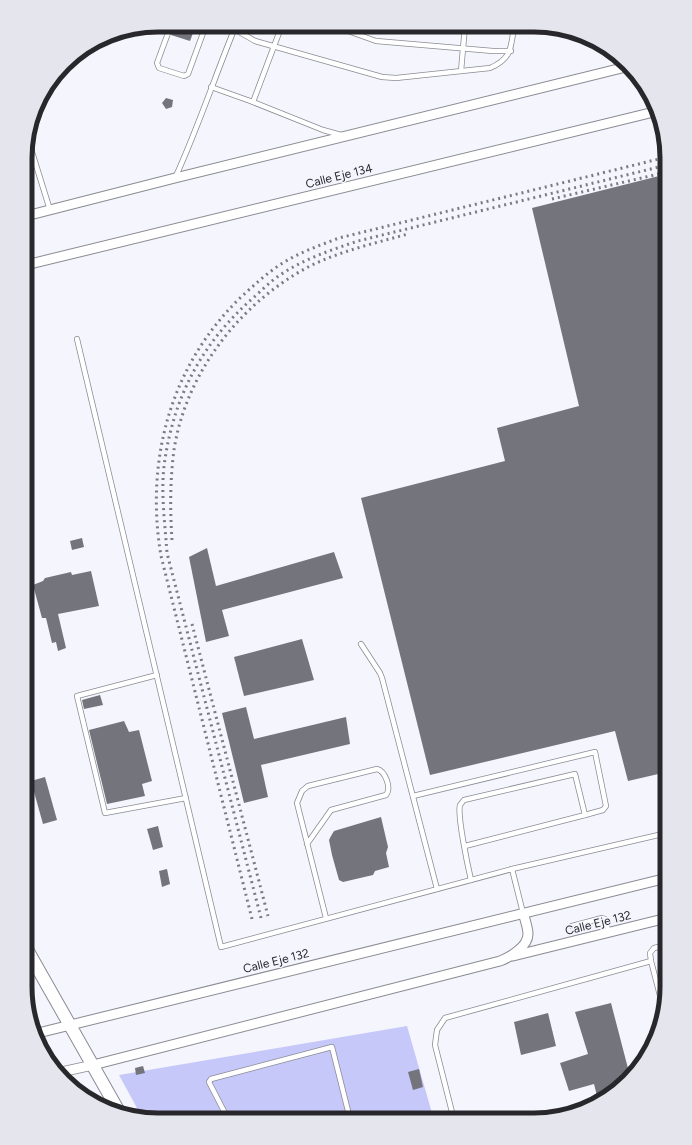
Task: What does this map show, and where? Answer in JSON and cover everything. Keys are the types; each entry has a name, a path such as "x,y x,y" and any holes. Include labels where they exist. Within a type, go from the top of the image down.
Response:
{"street":[{"path":"32,214 622,68"},
{"name":"Calle Eje 134","path":"32,265 651,112"},
{"name":"Calle Eje 132","path":"41,1032 660,880"},
{"name":"Calle Eje 132","path":"512,956 523,946 528,935 523,913"},
{"name":"Calle Eje 132","path":"65,1071 492,963 512,956 660,920"},
{"path":"32,958 115,1105"}],"lane":[{"path":"168,32 157,66 184,76 188,74 203,32"},
{"path":"175,178 194,134 233,32"},
{"path":"242,32 255,41 274,45 382,77 396,78 490,68 500,64 510,51 513,32"},
{"path":"253,102 279,32"},
{"path":"351,32 376,41 510,51"},
{"path":"461,71 465,32"},
{"path":"211,87 323,130 344,136"},
{"path":"32,153 50,210"},
{"path":"77,339 221,947 512,868 660,835"},
{"path":"361,644 382,678 437,889"},
{"path":"157,675 77,696 80,710 105,814 186,798"},
{"path":"413,796 595,752 606,806 603,810 465,846"},
{"path":"307,844 331,810 386,795 389,788 382,772 377,769 308,786 302,791 297,803 307,844 326,918"},
{"path":"471,880 460,813 460,805 464,800 575,774 585,815"},
{"path":"512,868 523,913"},
{"path":"572,926 602,918 605,919 609,932"},
{"path":"660,947 654,948 650,953 660,996"},
{"path":"452,1113 435,1045 437,1030 445,1018 651,961"},
{"path":"225,1113 209,1082 211,1079 332,1047 348,1113"}],"shaded area":[{"path":"407,1026 432,1113 141,1112 139,1112 119,1075"}],"building":[{"path":"172,32 193,32 190,41 171,35"},
{"path":"476,32 486,32 486,34"},
{"path":"166,98 173,100 172,107 166,109 162,103"},
{"path":"660,176 660,774 628,781 615,731 430,775 361,498 505,461 497,428 579,406 532,208"},
{"path":"82,538 84,547 72,550 70,541"},
{"path":"207,548 216,586 334,552 343,578 222,610 229,636 206,642 189,557"},
{"path":"91,571 99,606 58,614 66,648 58,651 56,642 52,643 46,618 42,618 33,585 43,581 45,578 71,572 72,575"},
{"path":"302,639 314,680 244,696 234,657"},
{"path":"100,695 103,705 84,709 82,700"},
{"path":"246,707 254,739 346,717 350,744 261,765 268,797 244,803 222,713"},
{"path":"124,721 129,732 139,730 152,781 142,784 145,796 107,804 89,730"},
{"path":"45,777 57,820 43,824 32,781"},
{"path":"381,817 388,847 386,853 389,867 375,871 373,875 343,882 339,880 329,840 334,831"},
{"path":"158,826 163,847 153,850 147,829"},
{"path":"167,869 170,884 162,887 159,871"},
{"path":"611,1003 628,1070 611,1087 597,1096 594,1084 569,1091 560,1063 588,1054 575,1012"},
{"path":"548,1013 556,1046 521,1055 514,1022"},
{"path":"143,1066 145,1073 136,1075 135,1068"},
{"path":"419,1069 423,1087 413,1090 408,1072"}],"railway":[{"path":"252,919 161,556 157,520 157,485 160,451 168,417 180,385 195,354 215,326 250,289 292,257 312,248 339,238 660,159"},
{"path":"261,918 167,553 163,494 165,459 176,413 184,391 194,371 206,351 235,315 263,289 289,269 328,251 358,241 660,167"},
{"path":"552,199 660,174"},
{"path":"172,540 172,472 174,450 180,421 191,393 204,367 221,342 240,319 261,299 285,281 310,266 346,252 408,234"},
{"path":"192,624 268,916"}]}
